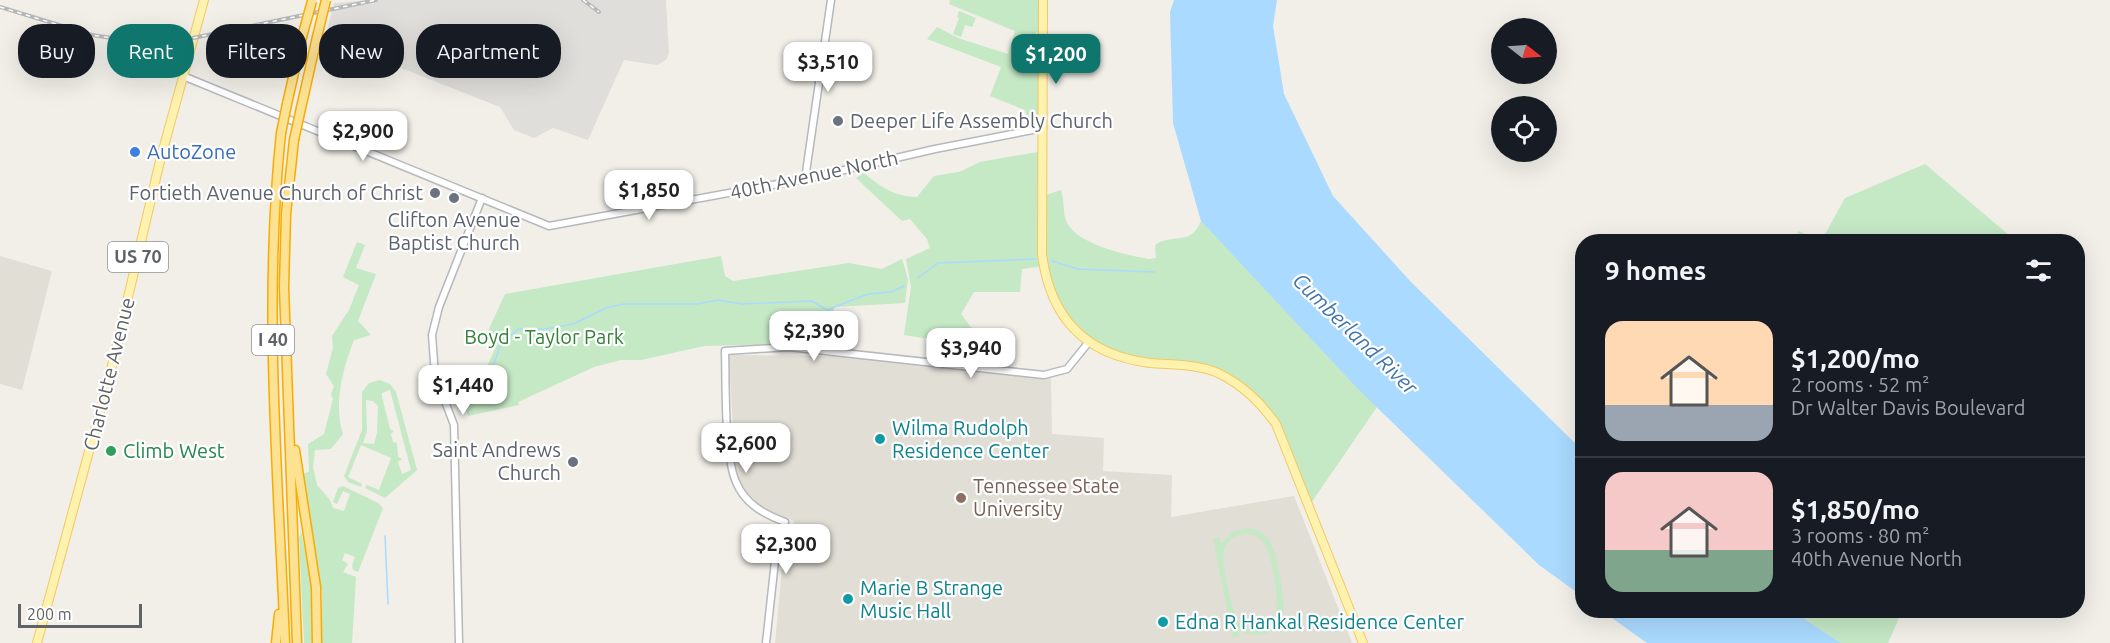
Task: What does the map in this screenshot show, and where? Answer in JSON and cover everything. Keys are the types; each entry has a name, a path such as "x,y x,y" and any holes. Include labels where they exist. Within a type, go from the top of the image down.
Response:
{"highway":[{"name":"I 40","path":"297,643 284,287 286,214 294,140 327,0"},
{"name":"I 40","path":"285,643 271,296 273,207 281,133 312,1"},
{"path":"288,418 316,587 317,641"},
{"path":"276,643 281,547"}],"main road":[{"name":"Charlotte Avenue","path":"194,36 204,0"},
{"path":"1043,0 1042,254 1046,283 1059,310 1088,343 1123,358 1217,373 1260,402 1276,424 1363,643"},
{"name":"Charlotte Avenue","path":"37,643 105,392 183,78"}],"street":[{"path":"805,179 831,0"},
{"name":"40th Avenue North","path":"188,78 549,226 805,179 935,148 964,145 1043,128"},
{"path":"459,643 454,425 435,375 432,335 439,307 482,198"},
{"path":"766,643 776,552 785,522 755,507 735,481 728,415 725,351 789,347 1044,375 1067,369 1088,343"}],"shaded area":[{"path":"369,0 666,0 669,53 666,60 657,65 624,60 588,140 553,128 534,138 514,130 500,107 426,78 561,78 561,24 416,24 416,74 404,69 404,24 329,24 334,3"},
{"path":"0,256 52,271 22,390 0,384"},
{"name":"Tennessee State University","path":"729,355 835,356 1051,378 1052,434 1104,438 1103,471 1172,475 1171,517 1294,496 1352,643 775,643 782,568 794,521 764,509 742,488 735,465"}],"green space":[{"path":"950,0 1043,0 1041,29 1031,37 1043,43 1043,128 1031,131 1025,110 990,96 1001,67 927,39 937,27 958,38 1008,54 1015,31 949,4"},
{"path":"959,11 976,18 972,27 965,25 961,37 953,34"},
{"path":"1043,151 1043,196 1061,190 1067,223 1073,231 1104,248 1149,259 1156,258 1155,246 1158,243 1188,236 1193,233 1201,221 1377,407 1309,506 1276,424 1260,402 1217,373 1140,361 1088,343 1059,311 1044,266 1022,269 1020,292 974,292 961,314 986,347 984,368 944,364 948,342 904,335 911,287 906,259 930,248 927,239 910,219 902,221 856,178 864,173 888,190 909,197 917,197 934,176 959,172 980,162"},
{"path":"1925,164 2008,234 1825,234 1845,198"},
{"path":"357,242 365,245 356,268 376,274 358,321 371,335 354,340 346,362 339,398 343,434 331,449 315,450 313,467 317,485 330,500 333,508 344,511 350,494 343,491 337,504 333,502 338,488 343,486 378,503 383,508 358,572 353,570 352,566 355,557 345,553 342,560 348,564 343,572 356,577 352,643 322,643 322,594 302,474 309,472 308,444 324,434 333,399 331,394 334,386 326,374 333,348 332,336 349,310 359,285 343,277"},
{"name":"Boyd - Taylor Park","path":"721,256 725,276 733,281 849,263 882,269 902,259 908,279 905,303 834,307 826,348 781,344 704,346 641,360 621,360 594,367 518,402 519,405 468,416 463,398 483,389 482,377 496,347 484,340 505,294"},
{"path":"380,380 390,384 396,392 417,470 385,498 365,488 367,485 379,490 391,458 361,445 348,477 362,484 361,487 348,482 344,476 362,430 362,392 369,383","holes":["390,390 411,470 402,474 398,462 402,459 398,457 397,443 393,442 391,434 394,431 390,429 382,397 382,393","366,400 373,401 378,406 377,433 374,444 363,443 367,431"]},
{"path":"1249,528 1260,532 1269,540 1275,555 1284,608 1276,627 1265,634 1251,634 1238,629 1239,636 1233,638 1213,539 1219,537 1221,544 1232,532","holes":["1248,534 1259,538 1265,545 1271,560 1275,582 1277,614 1275,620 1260,630 1246,628 1236,618 1224,565 1223,556 1227,543 1235,537"]},
{"path":"301,531 312,588 312,643 304,643 299,539"},
{"path":"1803,618 1899,618 1888,643 1841,643"}],"water":[{"name":"Cumberland River","path":"1174,0 1277,0 1273,26 1284,94 1333,196 1411,282 1575,443 1575,591 1539,565 1359,390 1201,221 1173,123 1170,12"},
{"path":"1612,618 1803,618 1841,643 1647,643"}],"waterway":[{"path":"918,278 938,263 1035,259"},
{"path":"1052,261 1078,269 1154,272"},
{"path":"484,393 500,346 518,329 546,329 573,324 606,308 624,304 697,304 718,300 742,304 812,301 827,310 868,294 891,292 904,286"},
{"path":"385,536 388,604"}],"railway":[{"path":"0,7 92,35 125,40 158,41 193,38 376,0"},
{"path":"583,0 599,12"}],"place":[{"name":"Deeper Life Assembly Church","path":"838,121"},
{"name":"AutoZone","path":"135,152"},
{"name":"Fortieth Avenue Church of Christ","path":"435,193"},
{"name":"Clifton Avenue Baptist Church","path":"454,198"},
{"name":"Wilma Rudolph Residence Center","path":"880,439"},
{"name":"Climb West","path":"111,451"},
{"name":"Saint Andrews Church","path":"573,462"},
{"name":"Tennessee State University","path":"961,498"},
{"name":"Marie B Strange Music Hall","path":"848,599"},
{"name":"Edna R Hankal Residence Center","path":"1163,622"}]}
